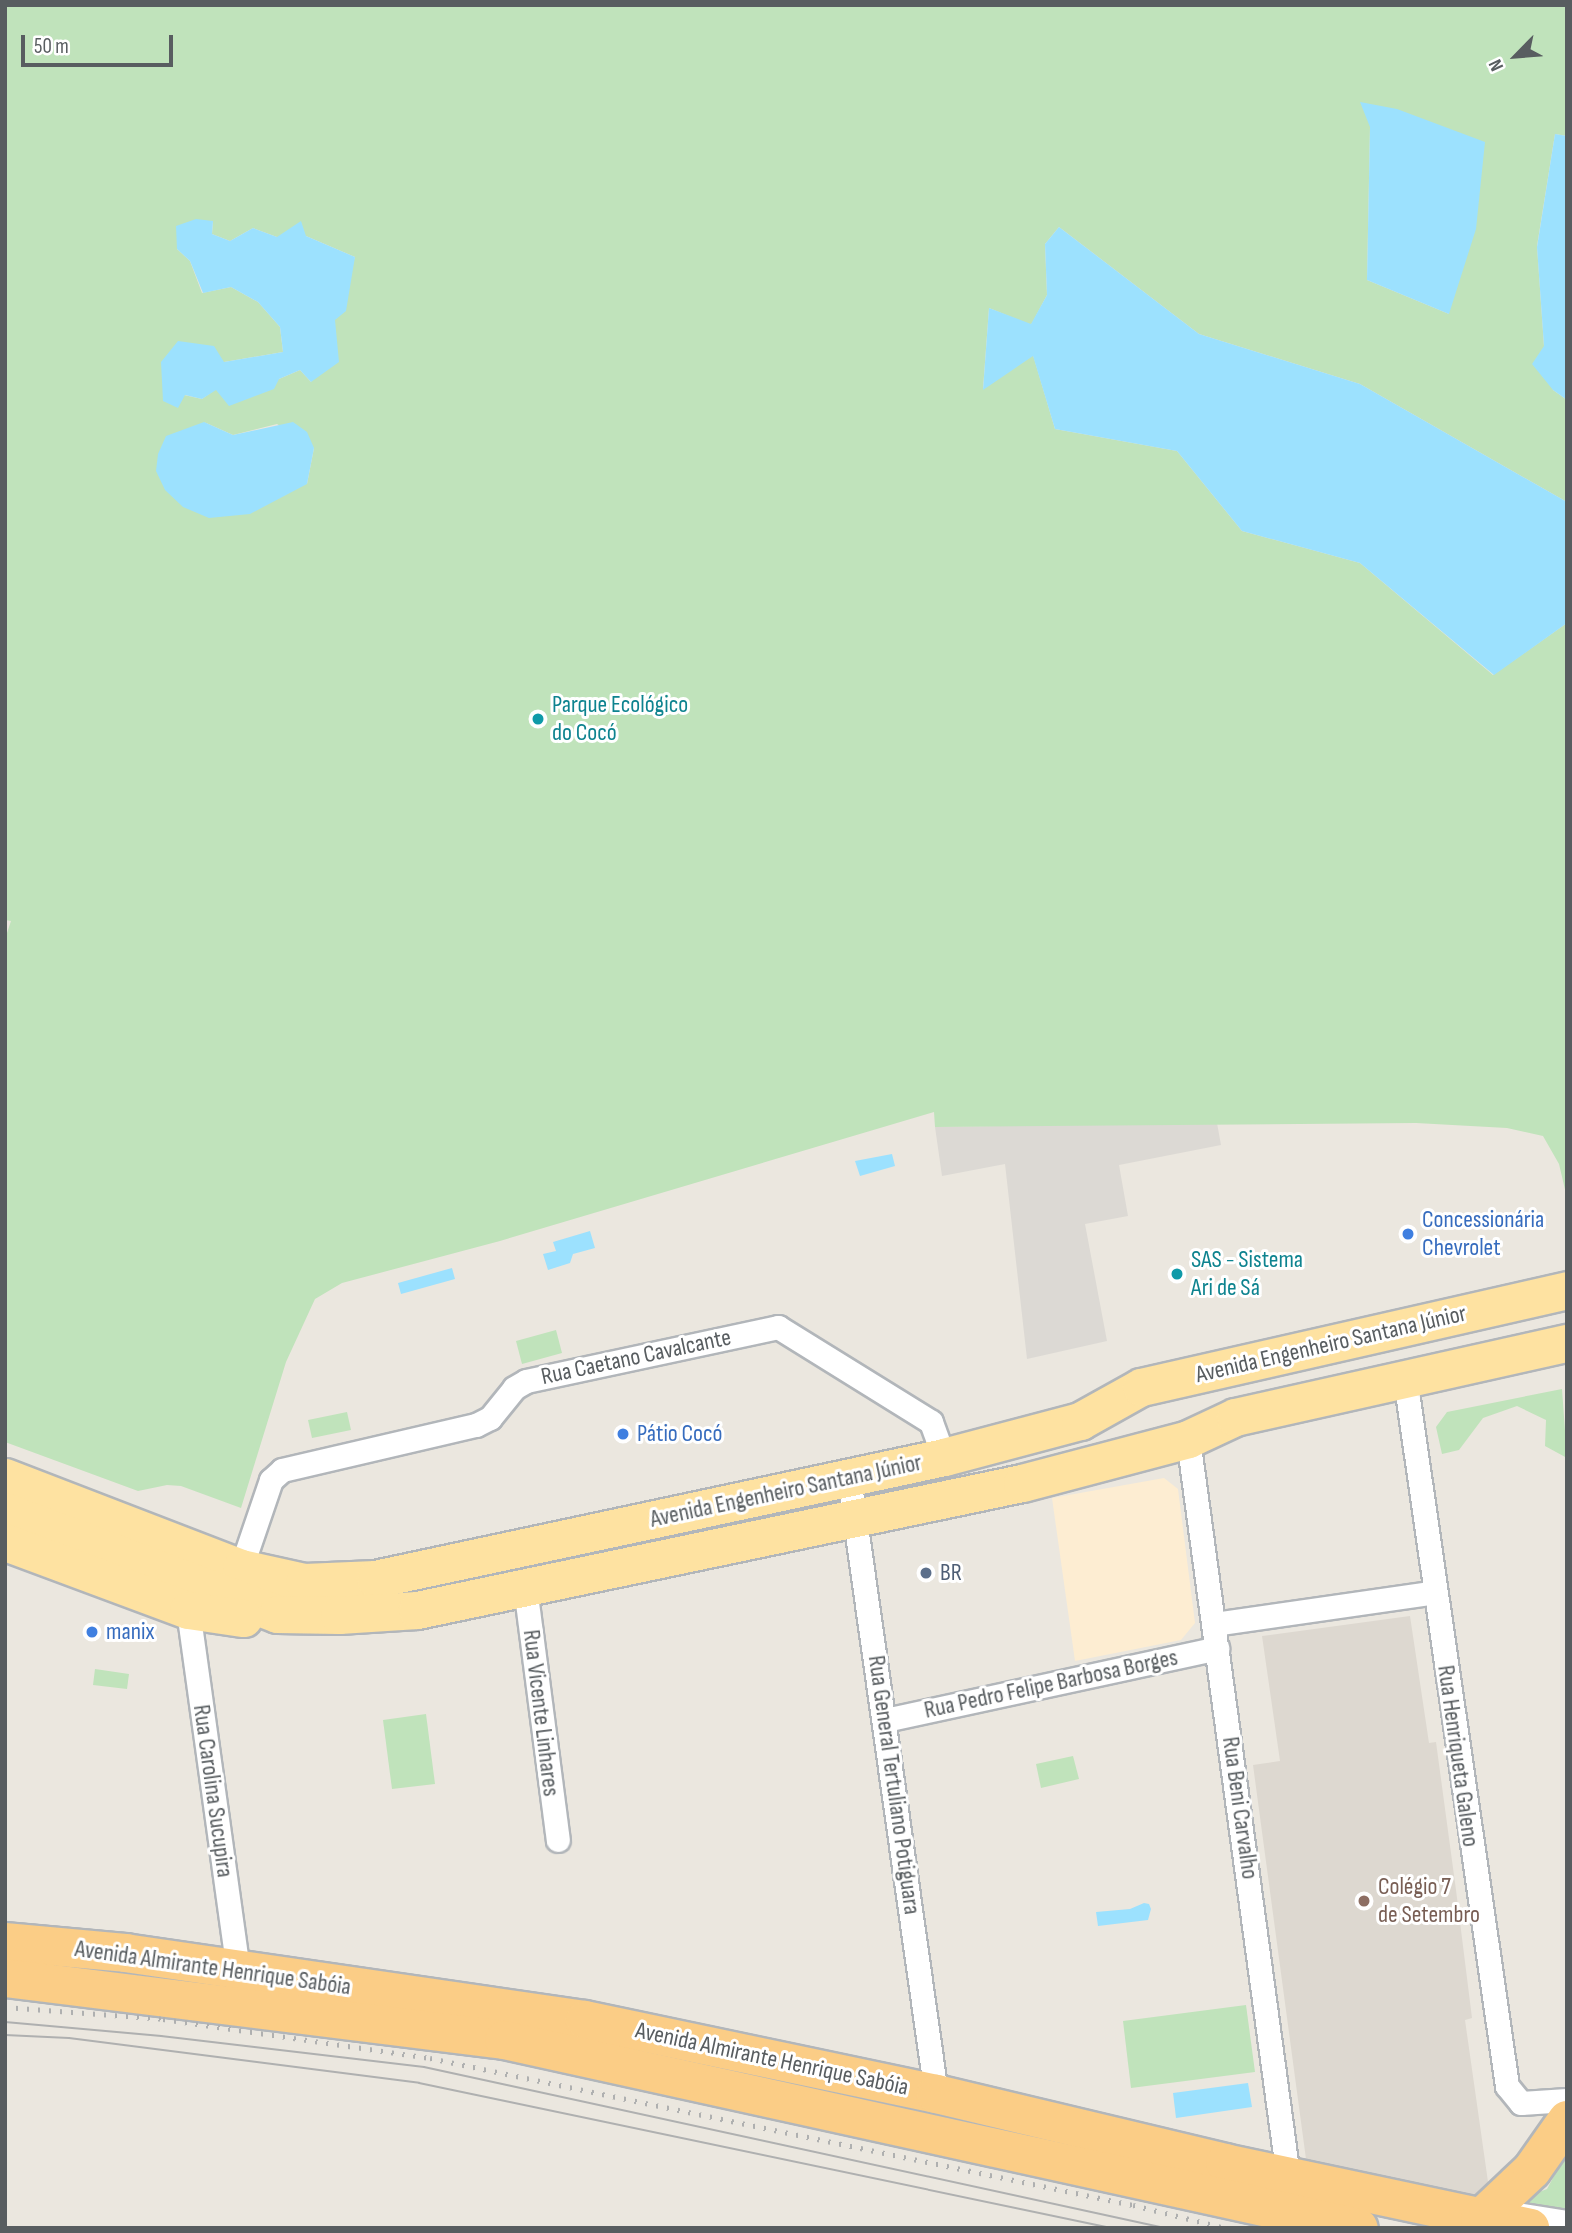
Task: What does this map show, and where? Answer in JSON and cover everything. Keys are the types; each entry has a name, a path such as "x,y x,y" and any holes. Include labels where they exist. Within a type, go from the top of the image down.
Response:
{"highway":[{"name":"Avenida Almirante Henrique Sabóia","path":"5,1942 125,1953 238,1972 585,2020 936,2094 1288,2177 1530,2228"},
{"name":"Avenida Almirante Henrique Sabóia","path":"5,1978 504,2040 1359,2228"},
{"path":"1480,2219 1532,2170 1567,2120"}],"main road":[{"name":"Avenida Engenheiro Santana Júnior","path":"5,1477 241,1567 304,1581 375,1579 944,1457 1080,1421 1140,1387 1567,1290"},
{"path":"1515,1303 1567,1302"},
{"path":"1080,1421 1527,1326 1567,1321"},
{"name":"Avenida Engenheiro Santana Júnior","path":"5,1511 277,1614 340,1615 417,1610 1022,1483 1188,1439 1235,1417 1567,1343"},
{"path":"1188,1439 1240,1438 1408,1399 1567,1367"},
{"path":"5,1542 188,1610 238,1618 277,1614"}],"street":[{"name":"Rua Caetano Cavalcante","path":"241,1567 271,1480 282,1470 476,1425 490,1418 514,1388 526,1381 778,1327 931,1422 944,1457"},
{"name":"Rua Henriqueta Galeno","path":"1408,1399 1507,2086 1521,2103 1567,2100"},
{"name":"Rua Beni Carvalho","path":"1188,1439 1288,2177"},
{"name":"Rua General Tertuliano Potiguara","path":"849,1477 936,2094"},
{"name":"Rua Vicente Linhares","path":"525,1587 558,1840"},
{"path":"1214,1624 1435,1592"},
{"name":"Rua Carolina Sucupira","path":"188,1610 238,1972"},
{"name":"Rua Pedro Felipe Barbosa Borges","path":"885,1720 1217,1648"},
{"path":"1567,2140 1541,2182 1515,2200 1513,2208 1515,2213 1567,2222"}],"shaded area":[{"path":"1217,1123 1221,1145 1119,1165 1128,1216 1085,1224 1107,1341 1027,1359 1005,1164 942,1176 935,1127"},
{"path":"1164,1478 1178,1489 1195,1623 1181,1640 1075,1661 1052,1498"},
{"name":"Colégio 7 de Setembro","path":"1410,1616 1429,1743 1436,1742 1456,1890 1472,2018 1465,2020 1490,2196 1485,2200 1306,2159 1253,1765 1280,1761 1262,1636"}],"green space":[{"name":"Parque Ecológico do Cocó","path":"5,5 1567,5 1567,136 1555,134 1537,246 1544,346 1553,390 1567,400 1567,502 1360,384 1199,334 1059,227 1045,244 1047,295 1031,325 989,308 983,389 1033,355 1055,429 1177,451 1242,531 1360,563 1493,675 1567,623 1567,1198 1559,1164 1543,1136 1507,1128 1416,1123 935,1127 934,1112 500,1241 342,1283 315,1299 286,1362 241,1508 181,1486 167,1485 138,1491 5,1442 5,939 11,921 5,920","holes":["1370,127 1449,314 1367,280","213,221 212,234 230,241 253,228 277,237 306,236 355,257 311,382 300,370 279,379 216,389 202,399 184,395 224,362 283,352 280,327 258,302 231,287 202,293 190,261 177,249","204,422 233,435 277,424 314,448 307,484"]},
{"path":"556,1330 562,1353 522,1364 516,1341"},
{"path":"1562,1389 1567,1458 1545,1446 1546,1420 1517,1406 1483,1418 1459,1450 1442,1454 1436,1427 1447,1412"},
{"path":"347,1412 351,1430 312,1438 308,1420"},
{"path":"95,1669 129,1674 127,1689 93,1685"},
{"path":"426,1714 435,1784 392,1789 383,1720"},
{"path":"1073,1756 1079,1779 1041,1788 1036,1764"},
{"path":"1246,2005 1255,2072 1131,2088 1123,2021"},
{"path":"1567,2152 1567,2215 1521,2206 1534,2194 1547,2189"}],"water":[{"path":"1360,102 1397,109 1485,142 1476,229 1449,314 1367,280 1370,127"},
{"path":"1555,134 1567,136 1567,400 1553,390 1532,364 1544,346 1537,247"},
{"path":"196,219 213,221 212,234 230,241 253,228 277,237 301,221 306,236 355,257 346,311 335,320 339,362 311,382 300,370 279,379 274,389 229,406 216,390 202,399 185,395 178,408 163,401 161,362 178,341 214,346 224,362 283,352 280,327 258,302 231,287 203,293 190,261 177,249 176,226"},
{"path":"1059,227 1199,334 1360,384 1567,502 1567,623 1494,675 1360,563 1242,531 1177,451 1055,429 1033,356 983,390 989,308 1031,324 1047,295 1045,244"},
{"path":"204,422 233,435 293,422 307,432 314,448 307,484 250,514 209,518 183,507 165,490 156,471 158,454 166,436"},
{"path":"892,1154 895,1166 860,1176 855,1161"},
{"path":"590,1231 595,1248 573,1254 570,1263 548,1270 543,1254 556,1251 553,1242"},
{"path":"452,1268 455,1279 401,1294 398,1283"},
{"path":"1144,1903 1149,1904 1151,1909 1148,1920 1098,1926 1096,1912 1130,1909"},
{"path":"1248,2083 1252,2107 1176,2118 1173,2093"}],"tram line":[{"path":"5,2022 161,2036 424,2067 1165,2228"},
{"path":"5,2035 69,2038 419,2083 1111,2228"}],"railway":[{"path":"5,2007 163,2019 430,2058 1133,2205 1225,2228"}],"place":[{"name":"Parque Ecológico do Cocó","path":"538,719"},
{"name":"Concessionária Chevrolet","path":"1408,1234"},
{"name":"SAS - Sistema Ari de Sá","path":"1177,1274"},
{"name":"Pátio Cocó","path":"623,1434"},
{"name":"BR","path":"926,1573"},
{"name":"manix","path":"92,1632"},
{"name":"Colégio 7 de Setembro","path":"1364,1901"}]}
